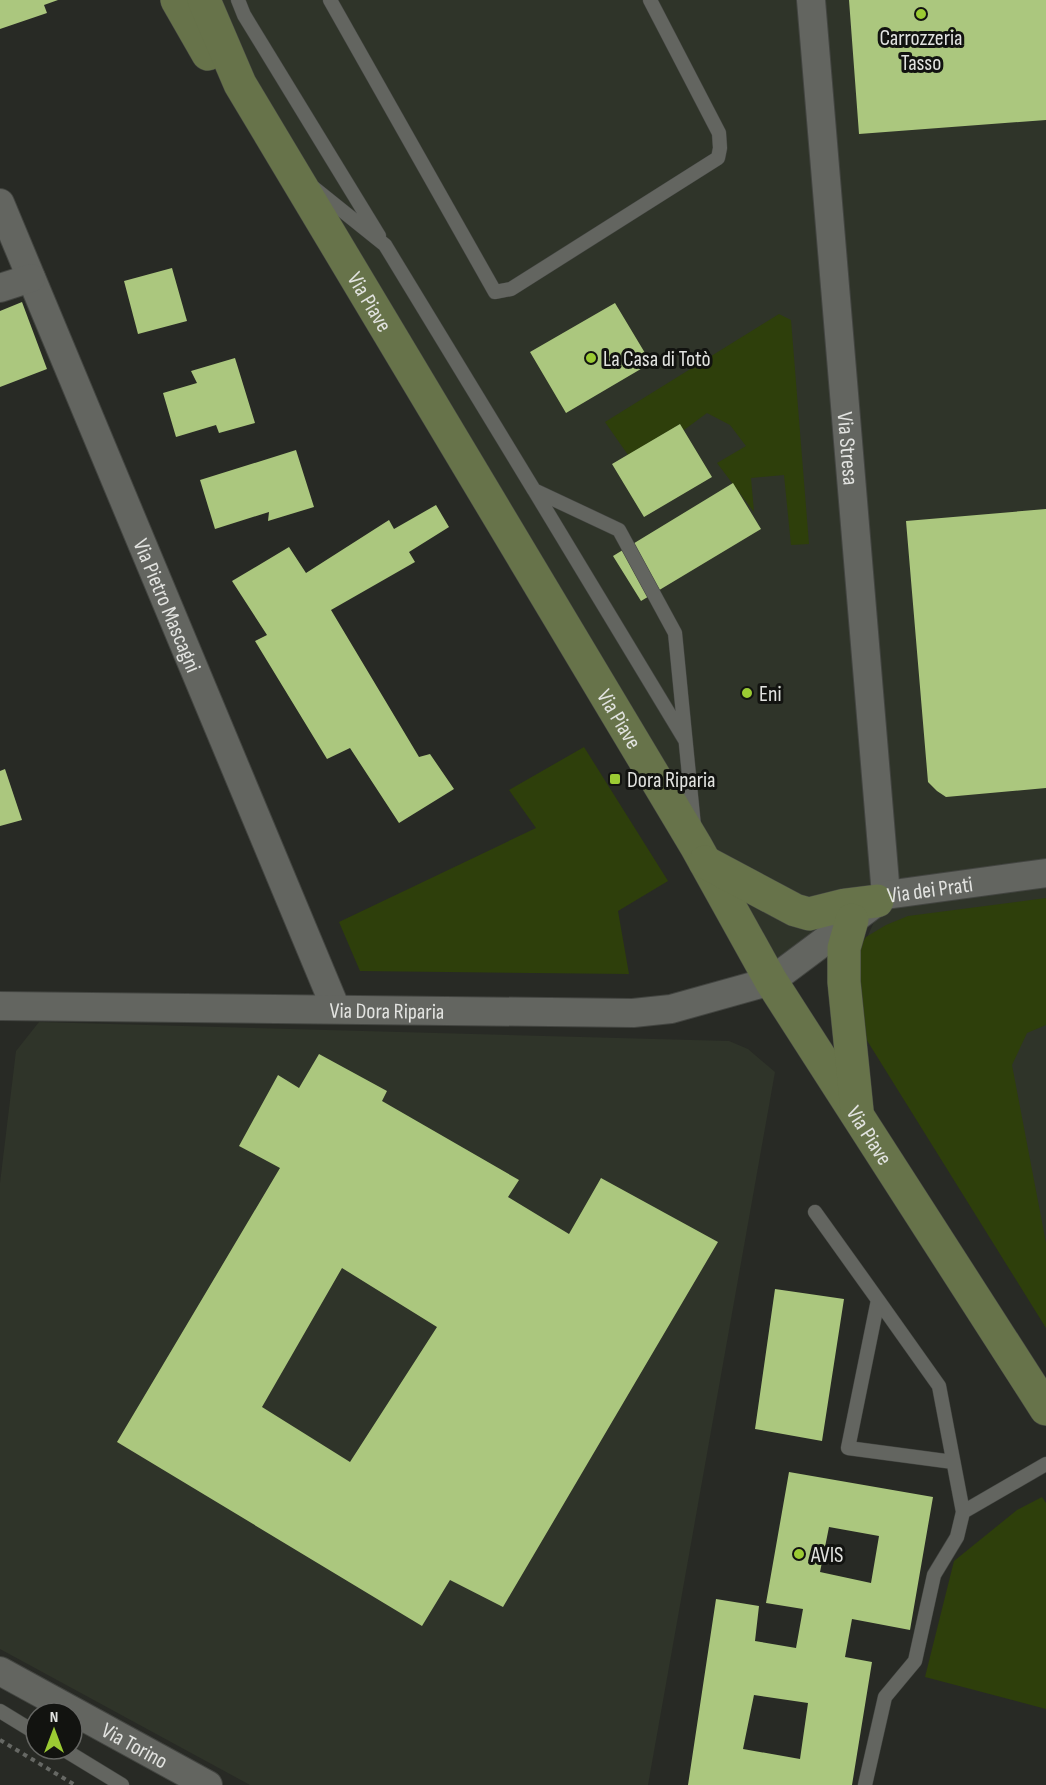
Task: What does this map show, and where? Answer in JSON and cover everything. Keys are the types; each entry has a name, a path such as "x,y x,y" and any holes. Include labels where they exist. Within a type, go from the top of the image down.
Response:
{"main road":[{"name":"Via Piave","path":"177,0 207,52 240,84"},
{"name":"Via Piave","path":"204,0 240,84 701,854 771,981 1046,1409"},
{"path":"701,854 795,910 809,914 882,898"},
{"path":"852,920 844,948 844,982 857,1115"}],"street":[{"name":"Via Stresa","path":"811,0 882,898"},
{"name":"Via Pietro Mascagni","path":"0,203 336,1009"},
{"path":"0,288 31,278"},
{"name":"Via dei Prati","path":"771,981 882,898 1046,873"},
{"name":"Via Dora Riparia","path":"0,1006 633,1013 671,1009 771,981"},
{"name":"Via Torino","path":"0,1671 208,1785"}],"lane":[{"path":"238,0 244,15 687,744"},
{"path":"330,0 495,292 511,289 718,158 719,133 650,0"},
{"path":"292,170 385,245"},
{"path":"534,489 619,530 675,633 701,854"},
{"path":"815,1212 939,1386 963,1512 957,1537 933,1575 915,1661 885,1697 865,1785"},
{"path":"878,1300 848,1448 953,1462"},
{"path":"963,1512 1046,1464"},
{"path":"0,1711 24,1726"},
{"path":"83,1761 122,1785"}],"path":[{"path":"0,1740 75,1785"}],"shaded area":[{"path":"193,0 1046,0 1046,1328 854,967 885,897 771,981"},
{"path":"39,1022 729,1041 748,1049 775,1072 648,1785 250,1785 0,1649 0,1183 16,1051"}],"green space":[{"path":"779,314 791,320 809,544 791,545 784,475 751,478 754,512 717,463 746,446 730,425 707,413 684,430 680,424 628,455 605,422"},
{"path":"584,747 668,881 618,911 629,974 360,971 339,922 536,828 509,790"},
{"path":"1046,898 1046,1025 1027,1033 1012,1065 1046,1243 1046,1328 858,1026 855,954 866,937 908,916"},
{"path":"1042,1497 1046,1503 1046,1709 925,1677 954,1561 1017,1510"}],"building":[{"path":"0,0 58,0 44,5 47,13 0,29"},
{"path":"849,0 1046,0 1046,120 859,134"},
{"path":"172,268 187,321 138,334 124,281"},
{"path":"22,302 47,369 0,387 0,311"},
{"name":"La Casa di Totò","path":"615,303 651,363 566,413 530,352"},
{"path":"235,358 255,423 219,433 216,425 176,437 163,393 197,383 191,371"},
{"path":"680,424 712,477 644,517 612,464"},
{"path":"296,450 314,507 268,521 269,512 215,529 200,480"},
{"path":"733,483 761,529 641,601 613,556"},
{"path":"436,505 449,527 409,552 415,562 331,610 419,757 430,754 454,789 399,823 350,748 327,759 255,641 267,635 232,581 289,547 306,573 389,520 394,529"},
{"path":"1046,509 1046,788 946,797 928,782 906,521"},
{"path":"5,769 22,820 0,826 0,771"},
{"path":"319,1054 387,1091 382,1101 519,1180 508,1197 569,1234 601,1178 718,1242 503,1607 450,1580 422,1626 117,1442 280,1168 239,1146 278,1075 299,1088","holes":["342,1268 437,1327 350,1462 262,1407"]},
{"path":"775,1289 844,1299 822,1441 755,1429"},
{"path":"789,1472 933,1497 910,1630 852,1619 845,1657 872,1662 852,1785 688,1785 716,1599 759,1606 755,1641 796,1648 803,1609 766,1603","holes":["829,1527 879,1536 871,1583 820,1572","754,1695 808,1703 800,1759 743,1749"]}],"place":[{"name":"Carrozzeria Tasso","path":"921,14"},
{"name":"La Casa di Totò","path":"591,358"},
{"name":"Eni","path":"747,693"},
{"name":"Dora Riparia","path":"615,779"},
{"name":"AVIS","path":"799,1554"}]}
